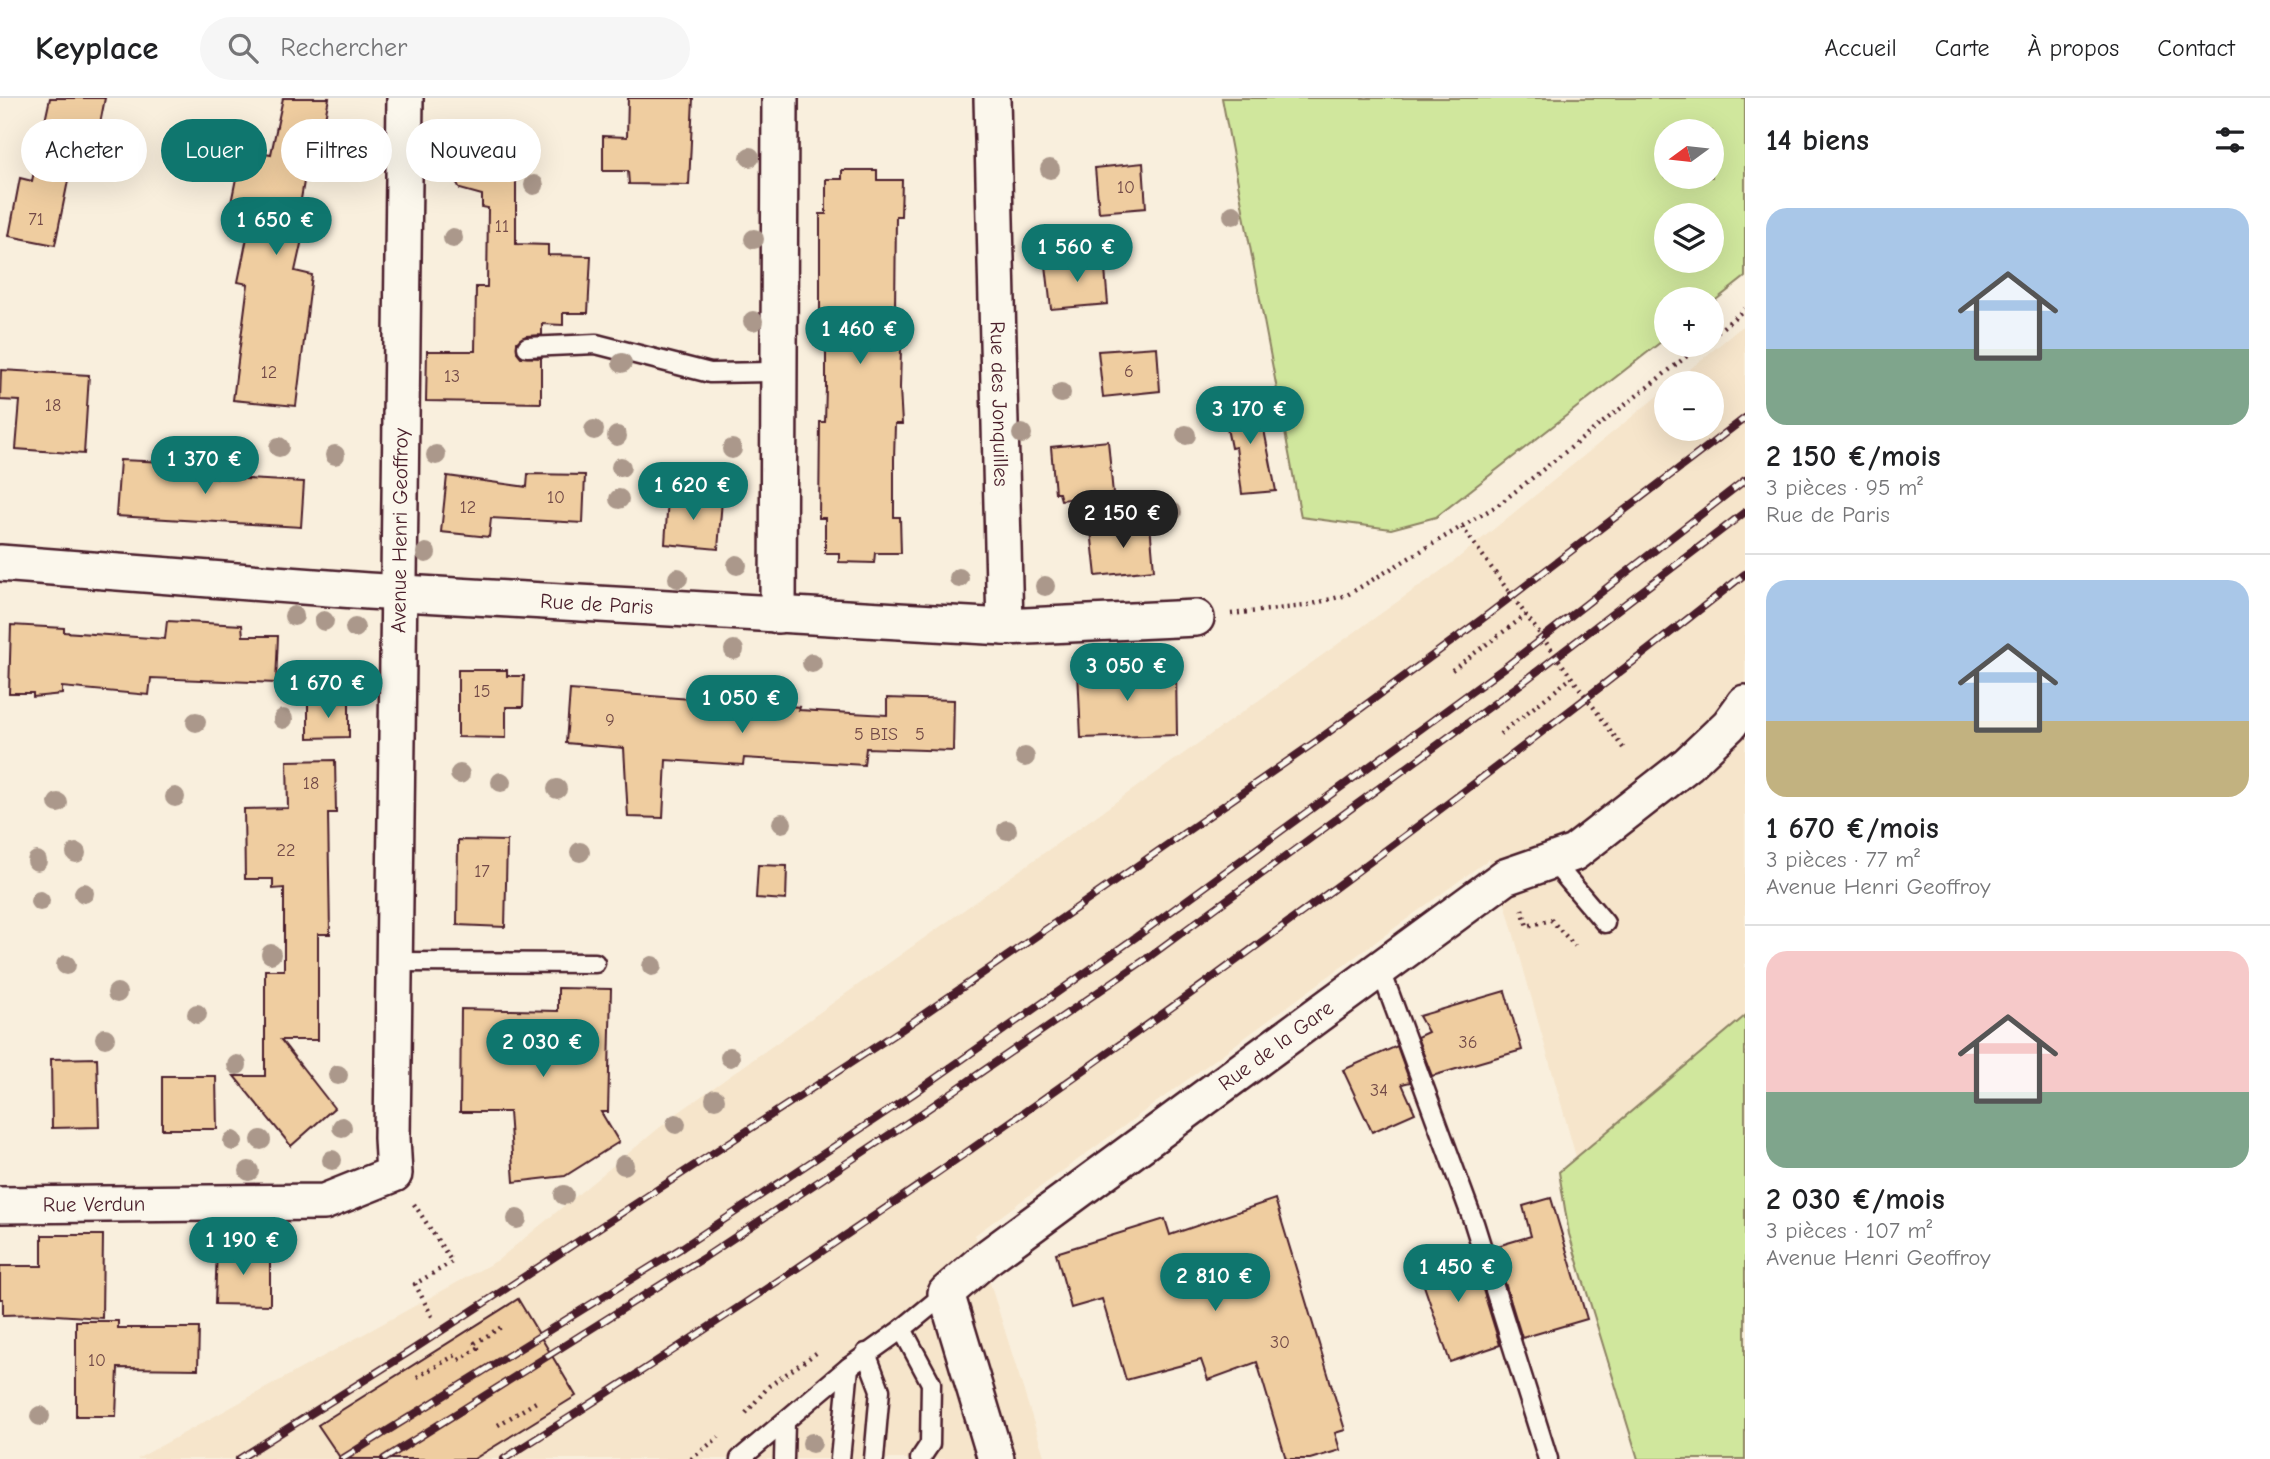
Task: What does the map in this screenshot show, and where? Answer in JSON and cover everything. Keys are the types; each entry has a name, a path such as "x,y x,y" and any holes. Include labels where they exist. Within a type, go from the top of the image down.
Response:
{"street":[{"name":"Avenue Henri Geoffroy","path":"394,1174 392,1138 405,98"},
{"path":"778,615 780,98"},
{"name":"Rue des Jonquilles","path":"992,98 1005,627"},
{"name":"Rue de Paris","path":"0,563 398,592 1005,627 1196,618"},
{"name":"Rue de la Gare","path":"946,1293 984,1260 1505,877 1574,853 1688,764 1729,725 1745,703"},
{"name":"Rue Verdun","path":"0,1205 324,1202 394,1174"},
{"path":"946,1293 996,1459"}],"lane":[{"path":"527,347 596,344 710,373 779,372"},
{"path":"1553,862 1605,923"},
{"path":"394,962 595,962"},
{"path":"1380,968 1474,1223 1548,1459"},
{"path":"742,1458 866,1353 902,1329 946,1293"},
{"path":"902,1329 931,1383 929,1444 920,1459"},
{"path":"866,1353 880,1390 874,1459"},
{"path":"840,1459 849,1367"},
{"path":"784,1459 785,1422"}],"path":[{"path":"1724,326 1745,309"},
{"path":"1196,618 1304,606 1347,595 1498,505 1685,357"},
{"path":"1462,527 1626,752"},
{"path":"1452,670 1526,615"},
{"path":"1500,734 1571,678"},
{"path":"394,1174 452,1262 415,1284 434,1320"},
{"path":"417,1377 478,1348 475,1343 503,1326"},
{"path":"498,1425 536,1402"}],"shaded area":[{"path":"1745,324 1745,1016 1576,1157 1507,910 1489,859 975,1235 1045,1459 137,1459 498,1260 675,1115 1452,563 1654,399 1654,441 1724,441 1724,371 1688,371 1705,357 1724,357 1724,341"}],"green space":[{"path":"1222,98 1745,98 1745,277 1724,294 1724,287 1654,287 1654,347 1436,517 1391,529 1301,517"},
{"path":"1745,1016 1745,1459 1638,1459 1569,1234 1559,1172"}],"building":[{"path":"50,98 105,98 101,119 45,119"},
{"path":"283,98 329,98 325,119 281,119 281,182 304,182 295,234 303,235 295,271 312,275 296,406 233,400 248,284 238,282 253,208 231,203 235,182 267,182 267,153 271,154"},
{"path":"628,98 693,98 689,185 629,184 628,171 603,171 603,136 627,137"},
{"path":"1143,163 1146,208 1099,212 1095,168"},
{"path":"842,170 877,170 877,180 902,180 901,216 896,216 895,309 902,309 902,424 895,424 894,459 894,517 900,517 901,553 875,553 874,563 839,562 839,553 825,553 825,518 819,518 820,422 825,422 826,387 826,310 820,310 820,214 826,214 826,179 842,179"},
{"path":"20,178 21,182 68,182 55,245 9,236"},
{"path":"456,182 516,182 516,244 548,245 548,255 591,256 588,313 563,313 563,325 542,324 542,335 526,336 517,342 517,352 521,357 541,358 541,403 426,401 427,351 475,351 476,287 487,287 488,208 482,207 482,195 460,189"},
{"path":"1104,258 1108,304 1051,309 1046,265"},
{"path":"1157,347 1160,391 1103,397 1098,351"},
{"path":"1,370 89,375 84,454 16,449 20,401 0,400"},
{"path":"1258,399 1276,491 1242,494 1236,447 1231,448 1222,403"},
{"path":"1108,441 1113,494 1061,500 1059,493 1055,493 1051,447"},
{"path":"120,460 191,463 191,476 304,482 301,527 116,516"},
{"path":"528,474 585,475 583,523 491,518 489,537 441,532 447,476 527,487"},
{"path":"668,497 722,500 718,549 665,544"},
{"path":"1150,524 1154,570 1096,576 1091,530"},
{"path":"167,621 242,625 243,636 278,636 276,683 151,678 149,695 62,687 62,694 33,697 33,693 9,693 11,625 64,628 64,632 165,639"},
{"path":"1126,666 1126,672 1176,671 1177,735 1081,738 1078,671"},
{"path":"458,670 507,670 507,676 524,676 523,707 506,707 506,738 458,737"},
{"path":"570,690 887,715 887,698 954,700 953,751 866,748 864,765 744,758 743,765 666,760 663,818 628,817 624,748 566,743"},
{"path":"349,702 349,737 308,738 308,703"},
{"path":"335,760 336,813 328,813 330,934 318,934 318,1040 281,1040 334,1108 291,1146 234,1076 265,1076 265,970 284,970 284,888 273,889 273,879 245,879 244,809 288,808 287,761"},
{"path":"458,840 507,841 505,927 457,925"},
{"path":"758,865 787,866 786,900 756,898"},
{"path":"558,988 611,989 608,1112 601,1112 619,1142 565,1176 514,1182 509,1112 460,1112 461,1009 558,1011"},
{"path":"1505,991 1522,1050 1432,1076 1417,1037 1428,1032 1419,1016"},
{"path":"1397,1046 1410,1082 1402,1084 1415,1113 1372,1132 1343,1070"},
{"path":"97,1058 99,1127 52,1128 51,1059"},
{"path":"162,1076 216,1076 217,1129 162,1129"},
{"path":"1551,1198 1587,1319 1522,1338 1494,1247 1531,1236 1523,1206"},
{"path":"1275,1199 1345,1430 1335,1433 1340,1450 1310,1459 1286,1459 1257,1362 1208,1380 1201,1360 1126,1380 1102,1299 1071,1308 1056,1253 1165,1219 1170,1235"},
{"path":"42,1235 103,1235 102,1318 40,1314 3,1315 0,1266 42,1266"},
{"path":"1443,1247 1448,1262 1472,1254 1500,1345 1450,1362 1414,1256"},
{"path":"217,1248 270,1252 270,1305 215,1304"},
{"path":"518,1299 576,1396 474,1459 341,1459 318,1425"},
{"path":"76,1321 118,1321 118,1328 199,1328 198,1369 118,1368 116,1416 76,1416"}],"railway":[{"path":"239,1459 409,1352 901,1030 1318,740 1482,619 1745,418"},
{"path":"342,1459 683,1247 913,1094 1136,937 1504,668 1745,480"},
{"path":"384,1459 705,1257 919,1115 1146,959 1518,686 1745,512"},
{"path":"504,1459 823,1251 1136,1033 1443,807 1745,574"}]}
